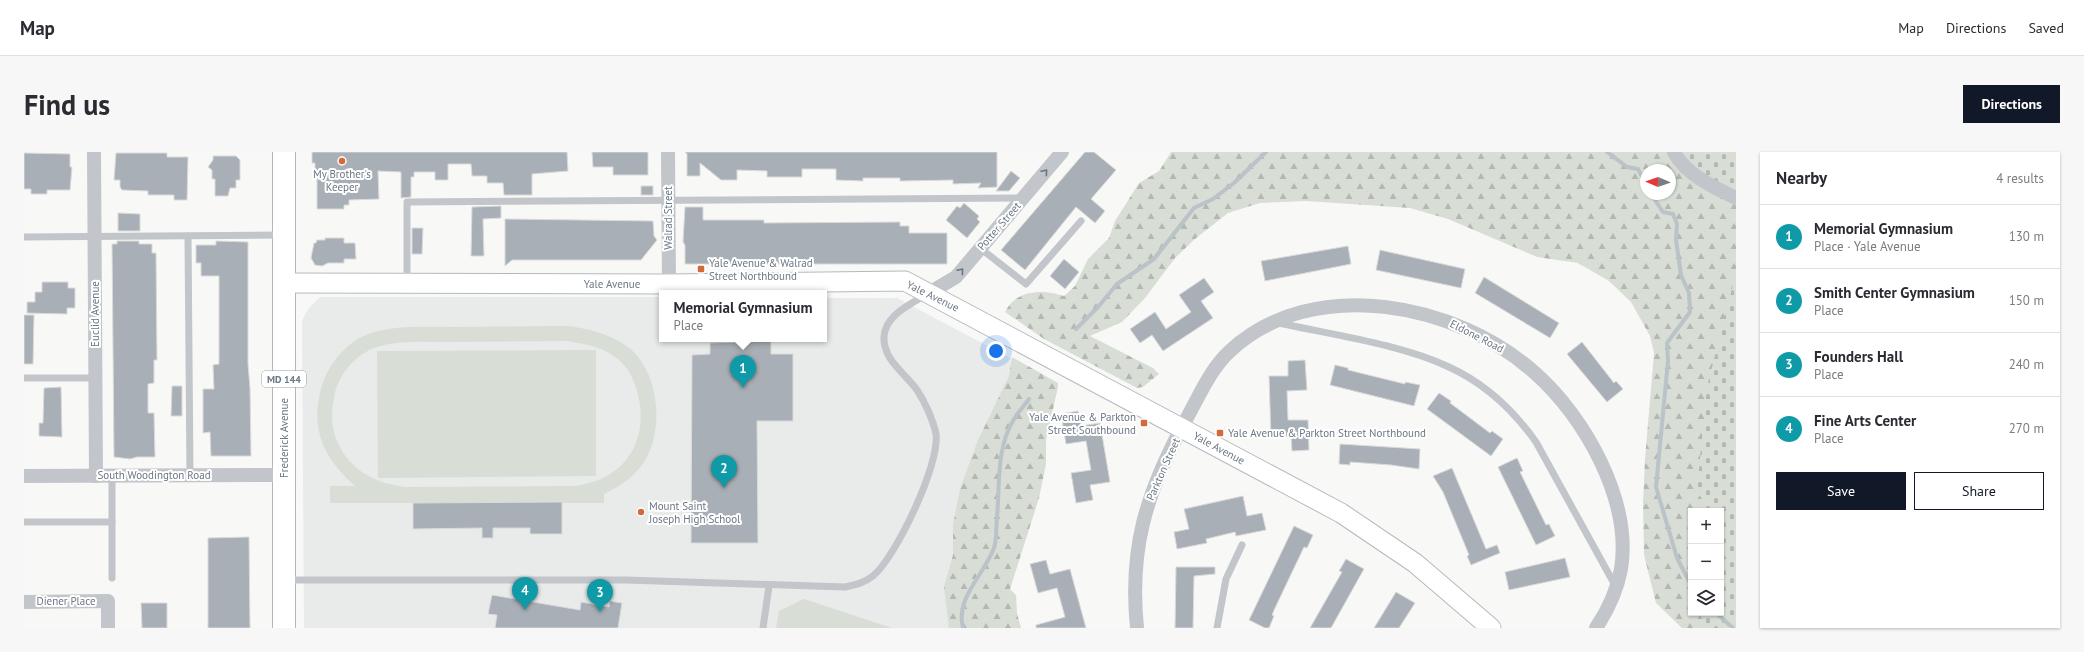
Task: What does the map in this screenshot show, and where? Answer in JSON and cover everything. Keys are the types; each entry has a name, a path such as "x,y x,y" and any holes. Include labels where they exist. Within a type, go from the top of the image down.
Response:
{"main road":[{"name":"Frederick Avenue","path":"284,152 284,628"}],"street":[{"name":"Euclid Avenue","path":"94,152 96,476"},
{"name":"Walrad Street","path":"668,152 669,284"},
{"name":"Potter Street","path":"929,293 956,276 1062,152"},
{"path":"1674,152 1689,170 1718,189 1736,198"},
{"name":"Yale Avenue","path":"284,283 669,284 905,281 1341,513 1415,563 1492,628"},
{"name":"Eldone Road","path":"1182,428 1211,376 1227,353 1246,337 1274,322 1298,313 1328,307 1388,306 1451,322 1506,351 1535,373 1558,397 1580,426 1597,454 1610,482 1619,514 1622,546 1621,568 1616,587 1607,611 1596,628"},
{"name":"Parkton Street","path":"1137,628 1134,578 1137,549 1143,517 1156,479 1182,428"},
{"name":"South Woodington Road","path":"24,476 284,475"},
{"name":"Diener Place","path":"24,602 108,601 108,628"}],"lane":[{"path":"407,283 407,202 1023,198"},
{"path":"980,248 1026,284 1081,221"},
{"path":"24,237 284,235"},
{"path":"188,236 190,475"},
{"path":"284,580 626,580 770,586 845,587 860,584 873,576 887,560 927,481 933,459 936,435 930,415 917,390 892,362 885,346 884,336 887,324 900,311 929,293"},
{"path":"1274,322 1417,354 1451,368 1478,385 1503,404 1524,425 1536,442 1616,587"},
{"path":"24,378 95,378"},
{"path":"112,476 112,578"},
{"path":"24,522 112,522"},
{"path":"1218,628 1226,579 1242,545"},
{"path":"763,628 770,586"}],"shaded area":[{"name":"Mount Saint Joseph High School","path":"320,297 659,297 659,342 827,342 827,298 897,298 1037,372 953,628 304,628 302,321 308,309"}],"green space":[{"path":"1171,152 1670,152 1736,203 1736,628 1682,628 1656,603 1644,555 1643,503 1645,459 1654,353 1650,336 1631,302 1609,281 1578,263 1537,257 1448,219 1410,208 1306,201 1260,203 1228,213 1195,239 1175,258 1145,298 1122,322 1090,336 1153,368 1159,374 1143,387 1137,388 1044,339 1005,312 1010,304 1023,295 1047,292 1064,296 1075,286 1088,259 1109,238 1115,221 1139,183 1159,171"},
{"path":"1667,152 1736,152 1736,205 1698,186"},
{"path":"1736,273 1736,628 1709,628 1700,616 1724,616 1724,563 1731,557 1724,543 1724,508 1706,508 1697,490 1707,387"},
{"path":"568,326 607,335 621,342 638,357 646,369 652,383 655,398 655,429 652,444 647,457 634,474 617,487 604,494 604,503 330,503 330,486 355,486 337,467 324,447 320,436 317,412 321,388 330,368 343,350 352,343 371,333 381,330 401,328","holes":["567,341 600,349 618,359 629,372 638,393 641,416 635,446 628,458 618,469 591,483 574,486 405,487 374,479 365,474 349,461 343,453 336,438 332,421 332,409 336,390 348,367 369,350 394,343 412,342"]},
{"path":"596,350 596,476 378,478 377,351"},
{"path":"1012,357 1058,383 1046,440 1046,464 1039,498 1010,589 1016,595 1017,613 1021,628 949,628 944,587 953,555 953,525 960,489 978,440 1009,376"},
{"path":"804,599 892,628 776,628 779,611"}],"building":[{"path":"312,152 567,152 568,171 532,174 532,195 504,195 503,183 487,183 487,176 472,176 471,164 448,164 448,180 435,180 435,172 414,172 414,177 411,177 411,197 401,198 401,172 378,171 379,199 349,200 349,205 344,205 344,209 317,209 317,172 315,172 315,163 312,163"},
{"path":"592,152 648,152 648,175 613,175 613,167 593,167"},
{"path":"685,152 997,152 997,187 978,188 981,183 953,184 953,180 900,181 900,178 863,178 863,181 836,180 836,169 802,169 802,177 767,177 767,171 737,170 737,180 721,180 700,163 700,176 687,176 687,154"},
{"path":"1085,152 1094,152 1116,170 1091,199 1105,211 1095,223 1076,207 1025,270 1001,250"},
{"path":"24,153 70,154 70,167 72,167 70,190 47,190 47,194 31,194 31,189 24,189"},
{"path":"116,153 167,153 167,157 188,157 187,200 174,200 174,195 148,195 148,191 122,190 120,187 120,180 114,180"},
{"path":"213,156 236,156 240,160 240,180 236,180 236,188 230,188 228,196 215,196 215,179 212,179 212,170 208,167 213,160"},
{"path":"1011,171 1020,178 1009,191 996,191"},
{"path":"641,186 653,186 653,195 641,195"},
{"path":"964,203 979,216 977,219 980,222 967,238 946,220 957,206 960,208"},
{"path":"501,206 501,218 483,219 484,256 471,256 472,207"},
{"path":"685,207 703,207 703,220 764,220 764,223 900,222 900,226 909,226 909,233 947,233 947,264 685,264 685,245 683,242"},
{"path":"118,213 140,214 140,231 118,231"},
{"path":"505,219 653,221 654,236 657,240 641,260 512,260 505,266"},
{"path":"412,228 423,228 422,254 412,254"},
{"path":"325,238 344,238 344,243 355,243 356,259 344,259 344,263 328,263 322,266 315,265 311,258 314,243 316,243 317,240 325,240"},
{"path":"117,241 139,241 139,244 152,244 152,253 156,253 157,360 154,360 154,383 148,384 148,413 154,413 155,457 137,457 130,459 114,457 112,244 117,244"},
{"path":"216,241 248,242 248,364 250,388 251,456 211,456 210,432 203,433 203,389 214,389 213,365 219,364 219,276 201,276 201,263 196,263 196,245 216,245"},
{"path":"1348,246 1351,264 1265,281 1261,261"},
{"path":"1380,250 1465,269 1461,288 1376,270"},
{"path":"1064,259 1079,272 1065,289 1050,276"},
{"path":"1484,277 1559,323 1550,338 1475,293"},
{"path":"1204,278 1214,292 1201,301 1213,318 1163,351 1152,335 1140,343 1130,329 1155,312 1166,329 1191,312 1179,295"},
{"path":"42,282 68,282 68,288 75,288 75,308 67,308 67,314 27,313 27,302 35,302 35,292 42,292"},
{"path":"24,315 34,315 33,364 24,364"},
{"path":"771,342 771,354 793,354 793,421 757,421 758,543 691,543 692,355 710,354 710,343"},
{"path":"1582,342 1614,383 1616,381 1623,389 1607,402 1567,354"},
{"path":"1305,360 1307,390 1287,391 1288,420 1308,420 1309,450 1292,451 1291,436 1271,437 1269,376 1288,376 1288,361"},
{"path":"1335,365 1348,368 1348,370 1405,384 1405,382 1420,385 1414,406 1330,385"},
{"path":"172,386 182,386 182,416 171,416"},
{"path":"61,387 62,437 39,436 39,423 43,423 44,388"},
{"path":"1439,393 1490,433 1492,431 1503,439 1491,456 1427,409"},
{"path":"1078,411 1081,426 1100,423 1110,482 1090,485 1093,500 1076,503 1071,473 1091,470 1086,441 1066,444 1061,414"},
{"path":"1340,444 1420,449 1419,469 1350,462 1350,465 1339,464"},
{"path":"1517,458 1523,471 1520,472 1546,525 1549,524 1555,536 1536,545 1498,467"},
{"path":"1452,468 1486,549 1497,545 1500,553 1471,565 1467,556 1469,555 1443,492 1433,476"},
{"path":"1243,496 1247,516 1262,513 1266,530 1236,536 1235,532 1206,539 1207,543 1177,549 1174,532 1189,529 1184,509"},
{"path":"562,502 562,534 530,534 530,528 493,528 493,538 482,538 482,528 413,529 413,503"},
{"path":"1294,526 1313,535 1307,548 1304,547 1275,608 1272,615 1274,616 1269,628 1265,628 1249,620"},
{"path":"249,537 250,628 208,628 208,538"},
{"path":"1565,558 1570,577 1509,590 1505,572"},
{"path":"1346,559 1364,569 1331,628 1310,628 1342,572 1339,571"},
{"path":"1046,560 1050,574 1070,569 1086,628 1036,628 1036,625 1065,617 1057,588 1038,593 1030,564"},
{"path":"1176,567 1215,567 1215,574 1194,576 1193,628 1175,628"},
{"path":"1396,592 1415,603 1399,628 1374,628"},
{"path":"492,595 580,610 581,602 609,607 610,601 622,603 618,628 495,628 497,615 488,614"},
{"path":"141,603 167,603 167,628 142,628"}],"waterway":[{"path":"1076,329 1099,306 1117,284 1154,259 1194,208 1213,199 1234,183 1266,152"},
{"path":"1607,152 1627,167 1638,169 1640,173"},
{"path":"1655,200 1663,212 1673,214 1677,224 1676,240 1681,275 1689,293 1690,312 1667,343 1668,361 1656,487 1677,558 1688,580"},
{"path":"963,628 963,607 995,544 1000,466 1004,442 1014,419 1029,399"},
{"path":"1719,616 1733,628"}],"place":[{"name":"My Brother's Keeper","path":"342,161"},
{"name":"Yale Avenue & Walrad Street Northbound","path":"701,269"},
{"name":"Memorial Gymnasium","path":"743,388"},
{"name":"Yale Avenue & Parkton Street Southbound","path":"1144,423"},
{"name":"Yale Avenue & Parkton Street Northbound","path":"1220,433"},
{"name":"Smith Center Gymnasium","path":"724,488"},
{"name":"Mount Saint Joseph High School","path":"641,512"},
{"name":"Fine Arts Center","path":"525,610"},
{"name":"Founders Hall","path":"600,612"}]}
